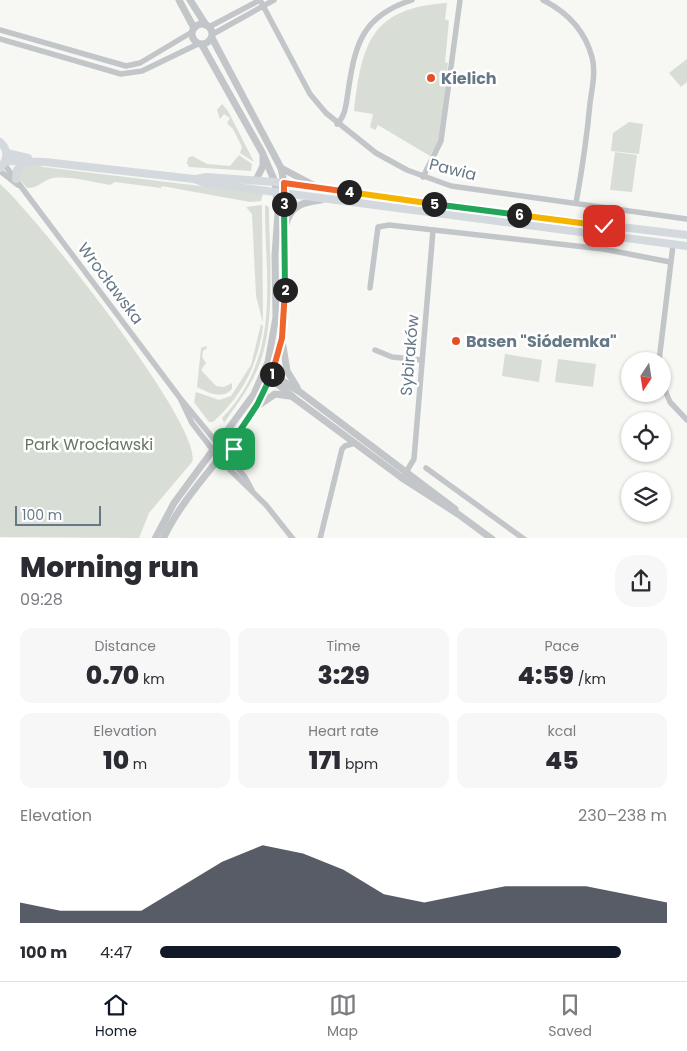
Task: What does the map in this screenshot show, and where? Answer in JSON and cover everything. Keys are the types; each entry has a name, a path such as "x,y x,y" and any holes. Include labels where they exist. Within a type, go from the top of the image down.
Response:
{"main road":[{"path":"0,142 3,163"},
{"path":"18,182 17,170 24,162"},
{"path":"3,163 45,162 194,179 205,183 687,246"},
{"path":"3,163 45,162"},
{"path":"194,179 206,177 284,183 449,206 687,235"}],"street":[{"path":"162,538 182,506 235,438 255,408 271,377 282,340 285,302 285,229 281,193 262,152 200,44 193,38 193,30 179,0"},
{"path":"155,538 168,511 212,449 248,404 261,381 274,339 276,317 274,255 281,193 284,183 281,168 208,26 190,0"},
{"path":"0,30 126,66 146,60 200,24 208,26 261,2 274,0"},
{"path":"338,124 345,111 356,46 370,25 384,12 412,0"},
{"path":"423,177 442,141 460,0"},
{"path":"543,0 564,13 578,28 587,44 594,71 576,203"},
{"path":"0,39 115,73 126,74 142,71 200,44 208,43 212,36 261,2"},
{"name":"Pawia","path":"261,2 310,94 338,124 376,153 423,177 451,186 687,219"},
{"path":"256,180 263,166 262,152"},
{"name":"Wrocławska","path":"3,163 180,398 237,466 252,490"},
{"path":"281,168 303,182 322,188"},
{"path":"285,229 291,212 299,204 326,199"},
{"path":"370,288 378,227 389,225 603,249 670,262"},
{"name":"Sybiraków","path":"405,475 414,459 434,230"},
{"path":"660,352 673,245"},
{"path":"282,340 287,371 300,392"},
{"path":"375,350 392,357 422,360"},
{"path":"267,365 271,377 294,398 355,443 450,504 458,514 492,538"},
{"path":"261,381 271,377 278,378 300,392 405,475"},
{"path":"255,408 274,394 282,394 294,398"},
{"name":"Wrocławska","path":"180,398 185,411 212,449 252,490 293,538"},
{"path":"670,402 687,420"},
{"path":"235,438 234,454 237,466"},
{"path":"320,538 342,449 355,443"},
{"path":"426,468 524,538"}],"green space":[{"path":"447,3 445,19 449,21 445,62 448,63 440,138 430,156 378,125 375,130 370,127 373,114 354,111 361,66 367,48 375,33 386,21 402,12 422,6"},
{"path":"687,59 687,82 681,87 669,73"},
{"path":"222,104 228,111 254,162 240,153 242,147 233,129 227,123 230,118 224,114 220,119 217,110"},
{"path":"629,122 643,124 639,154 611,151 613,133"},
{"path":"615,152 637,155 632,192 610,190"},
{"path":"239,155 252,164 251,171 189,167 187,163 188,158 192,156 207,164 230,166"},
{"path":"34,164 43,167 263,194 261,201 250,202 162,186 161,188 115,182 110,185 60,178 49,179 34,187 27,188 20,180 19,171 25,165"},
{"name":"Park Wrocławski","path":"0,184 46,234 113,321 146,366 172,408 189,441 192,462 149,513 139,538 0,537"},
{"path":"262,205 263,323 256,296 252,214 246,207"},
{"path":"265,205 269,207 271,285 266,342 254,377 224,423 222,418 241,394 254,370 262,344 266,318 267,290"},
{"path":"261,324 263,326 261,340 253,367 247,379 232,402 213,422 209,422 194,402 196,392 219,400 231,396 251,365"},
{"path":"206,346 207,348 203,351 202,357 206,363 201,370 216,386 224,387 232,383 232,389 224,394 211,393 197,387 201,348"},
{"path":"505,354 542,360 539,382 502,376"},
{"path":"558,359 596,364 593,387 555,382"}],"place":[{"name":"Kielich","path":"431,78"},
{"name":"Basen \"Siódemka\"","path":"456,341"}],"route":[{"path":"234,449 235,438 270,381 280,350 285,302 284,183 604,226"}]}
